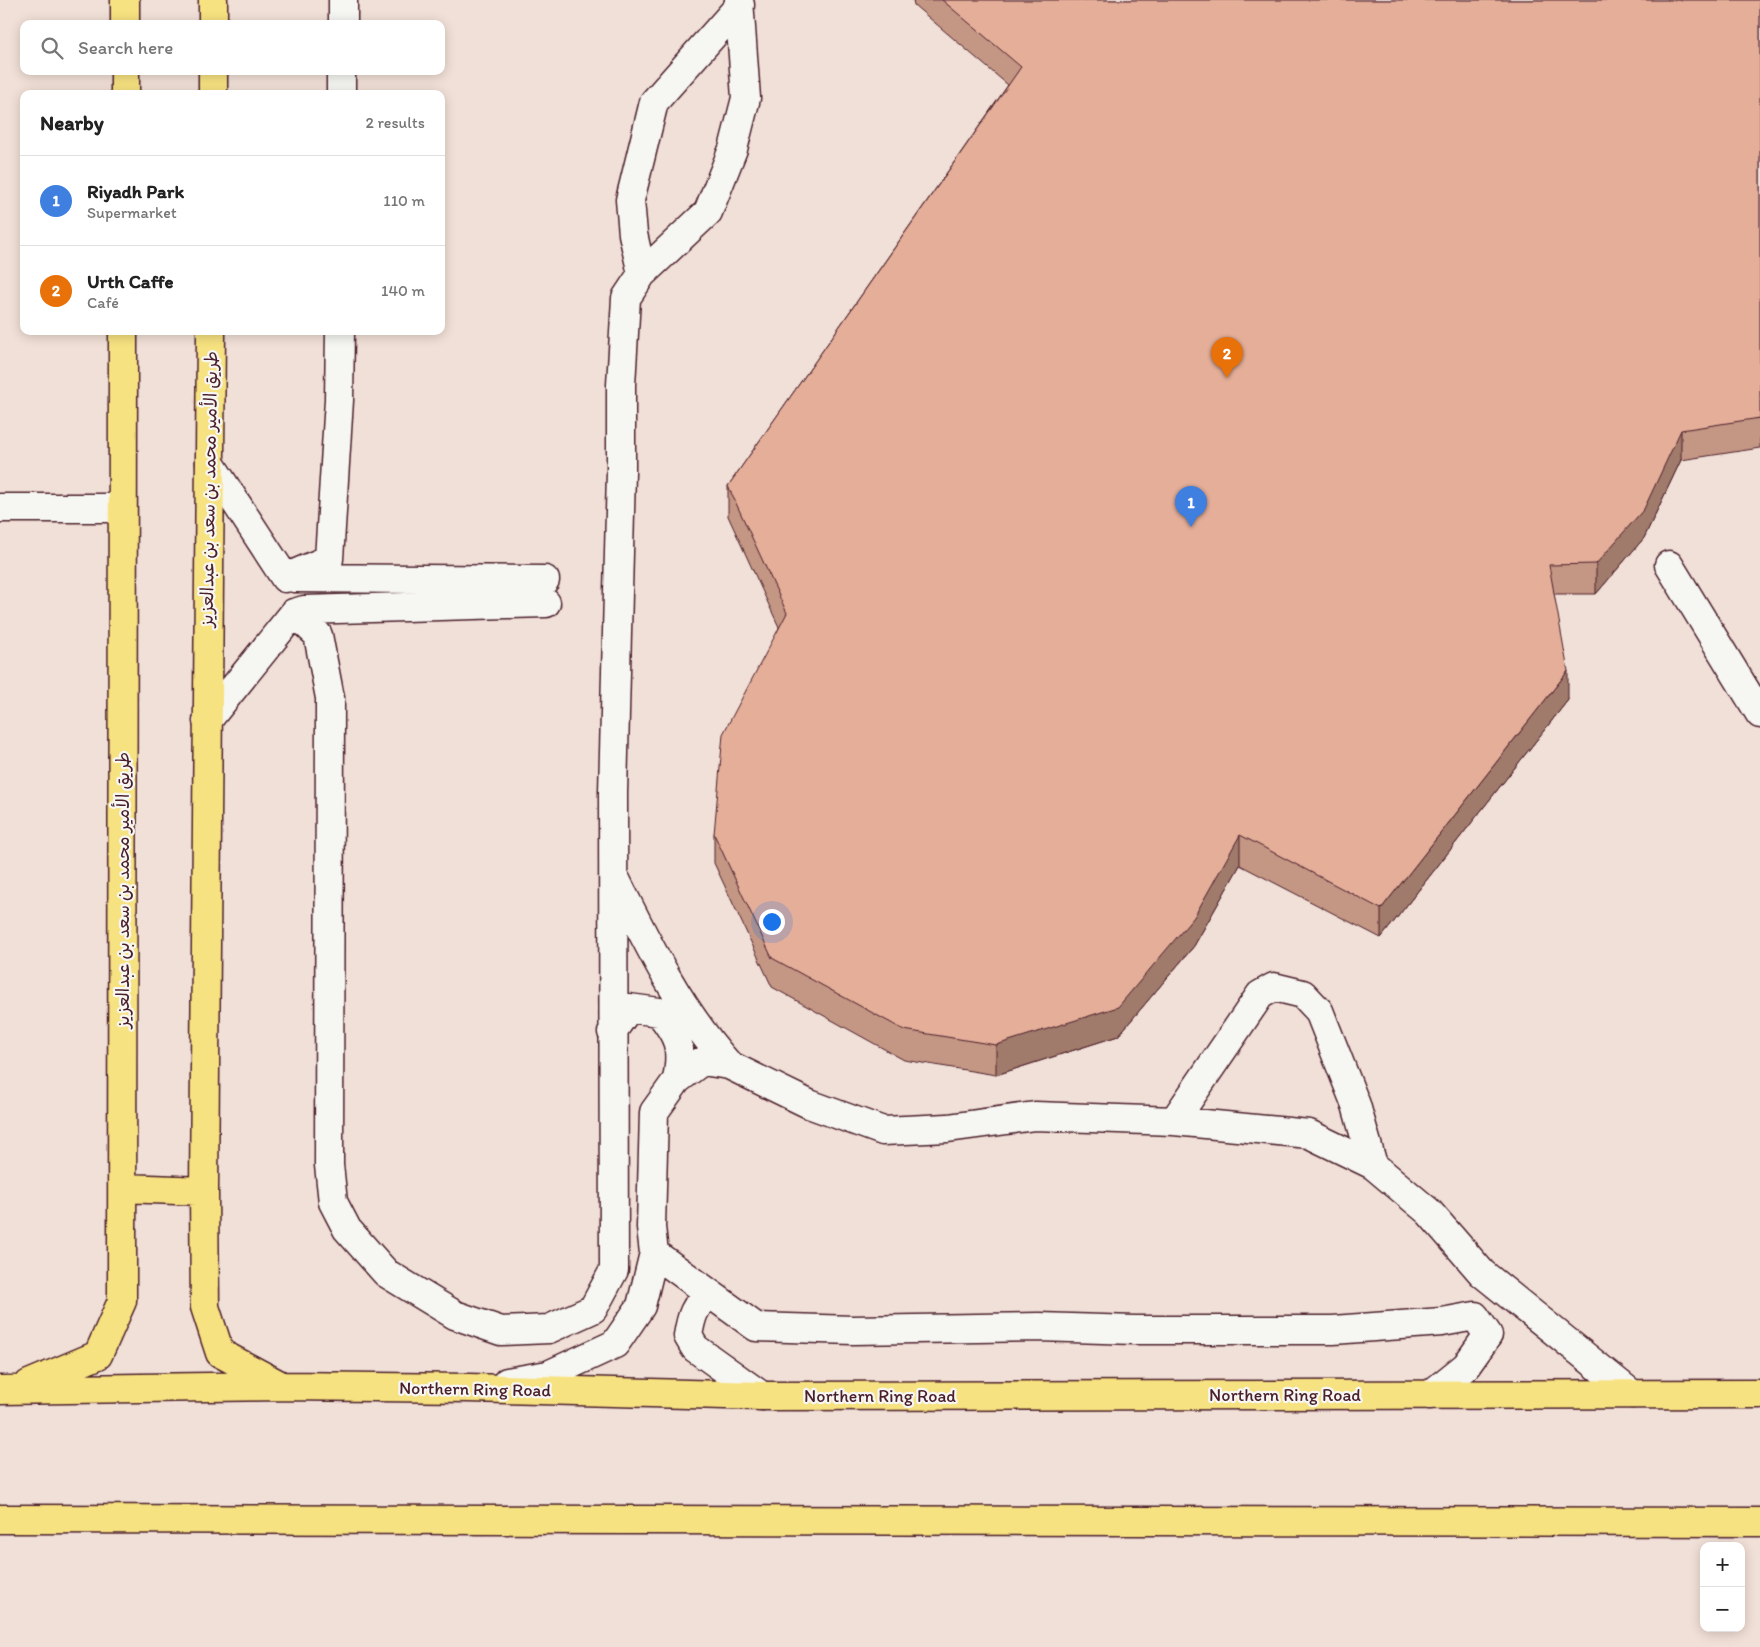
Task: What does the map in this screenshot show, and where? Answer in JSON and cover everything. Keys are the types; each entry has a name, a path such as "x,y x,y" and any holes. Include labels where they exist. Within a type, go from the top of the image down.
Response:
{"main road":[{"path":"125,0 125,20"},
{"path":"213,0 213,20"},
{"path":"124,90 125,75"},
{"path":"213,75 213,90"},
{"name":"طريق الأمير محمد بن سعد بن عبدالعزيز","path":"8,1390 98,1355 122,1301 123,335"},
{"name":"طريق الأمير محمد بن سعد بن عبدالعزيز","path":"211,335 204,1192 205,1307 220,1353 284,1386"},
{"path":"123,1188 204,1192"},
{"name":"Northern Ring Road","path":"8,1390 284,1386 470,1388 762,1396 1760,1394"},
{"path":"0,1519 1760,1522"}],"street":[{"path":"343,0 343,20"},
{"path":"642,274 633,234 630,200 654,102 740,3"},
{"path":"294,613 318,636 330,698 329,1156 333,1202 347,1229 386,1273 455,1316 501,1331 549,1329 593,1309 614,1270 612,1032 613,783 622,472 621,385 626,298 642,274 708,212 733,149 746,98 740,3"},
{"path":"341,75 341,90"},
{"path":"285,578 329,558 339,400 340,335"},
{"path":"210,463 285,578"},
{"path":"0,508 122,508"},
{"path":"1669,565 1760,714"},
{"path":"207,721 294,613 304,610 546,591 285,578"},
{"path":"614,876 679,1001 707,1040 729,1065"},
{"path":"1174,1121 1260,995 1274,988 1303,994 1318,1010 1356,1105 1373,1165"},
{"path":"612,1032 629,1008 659,1012 676,1034 680,1063 677,1080"},
{"path":"470,1388 548,1376 615,1344 641,1306 654,1253 651,1218 654,1112 677,1080 702,1061 729,1065 809,1104 884,1131 948,1128 1035,1116 1174,1121 1309,1134 1373,1165 1429,1212 1482,1273 1632,1394"},
{"path":"654,1253 756,1326 853,1330 1039,1327 1135,1330 1333,1330 1442,1322 1476,1316 1488,1335 1466,1366 1430,1395"},
{"path":"710,1294 698,1302 691,1318 688,1336 695,1348 762,1396"}],"building":[{"path":"942,0 1760,0 1760,418 1681,430 1644,509 1596,564 1549,565 1568,671 1381,909 1240,835 1194,917 1118,1007 996,1045 904,1030 772,958 714,834 723,734 787,613 728,486 1021,67"}],"place":[{"name":"Urth Caffe","path":"1227,378"},
{"name":"Riyadh Park","path":"1191,527"}]}
